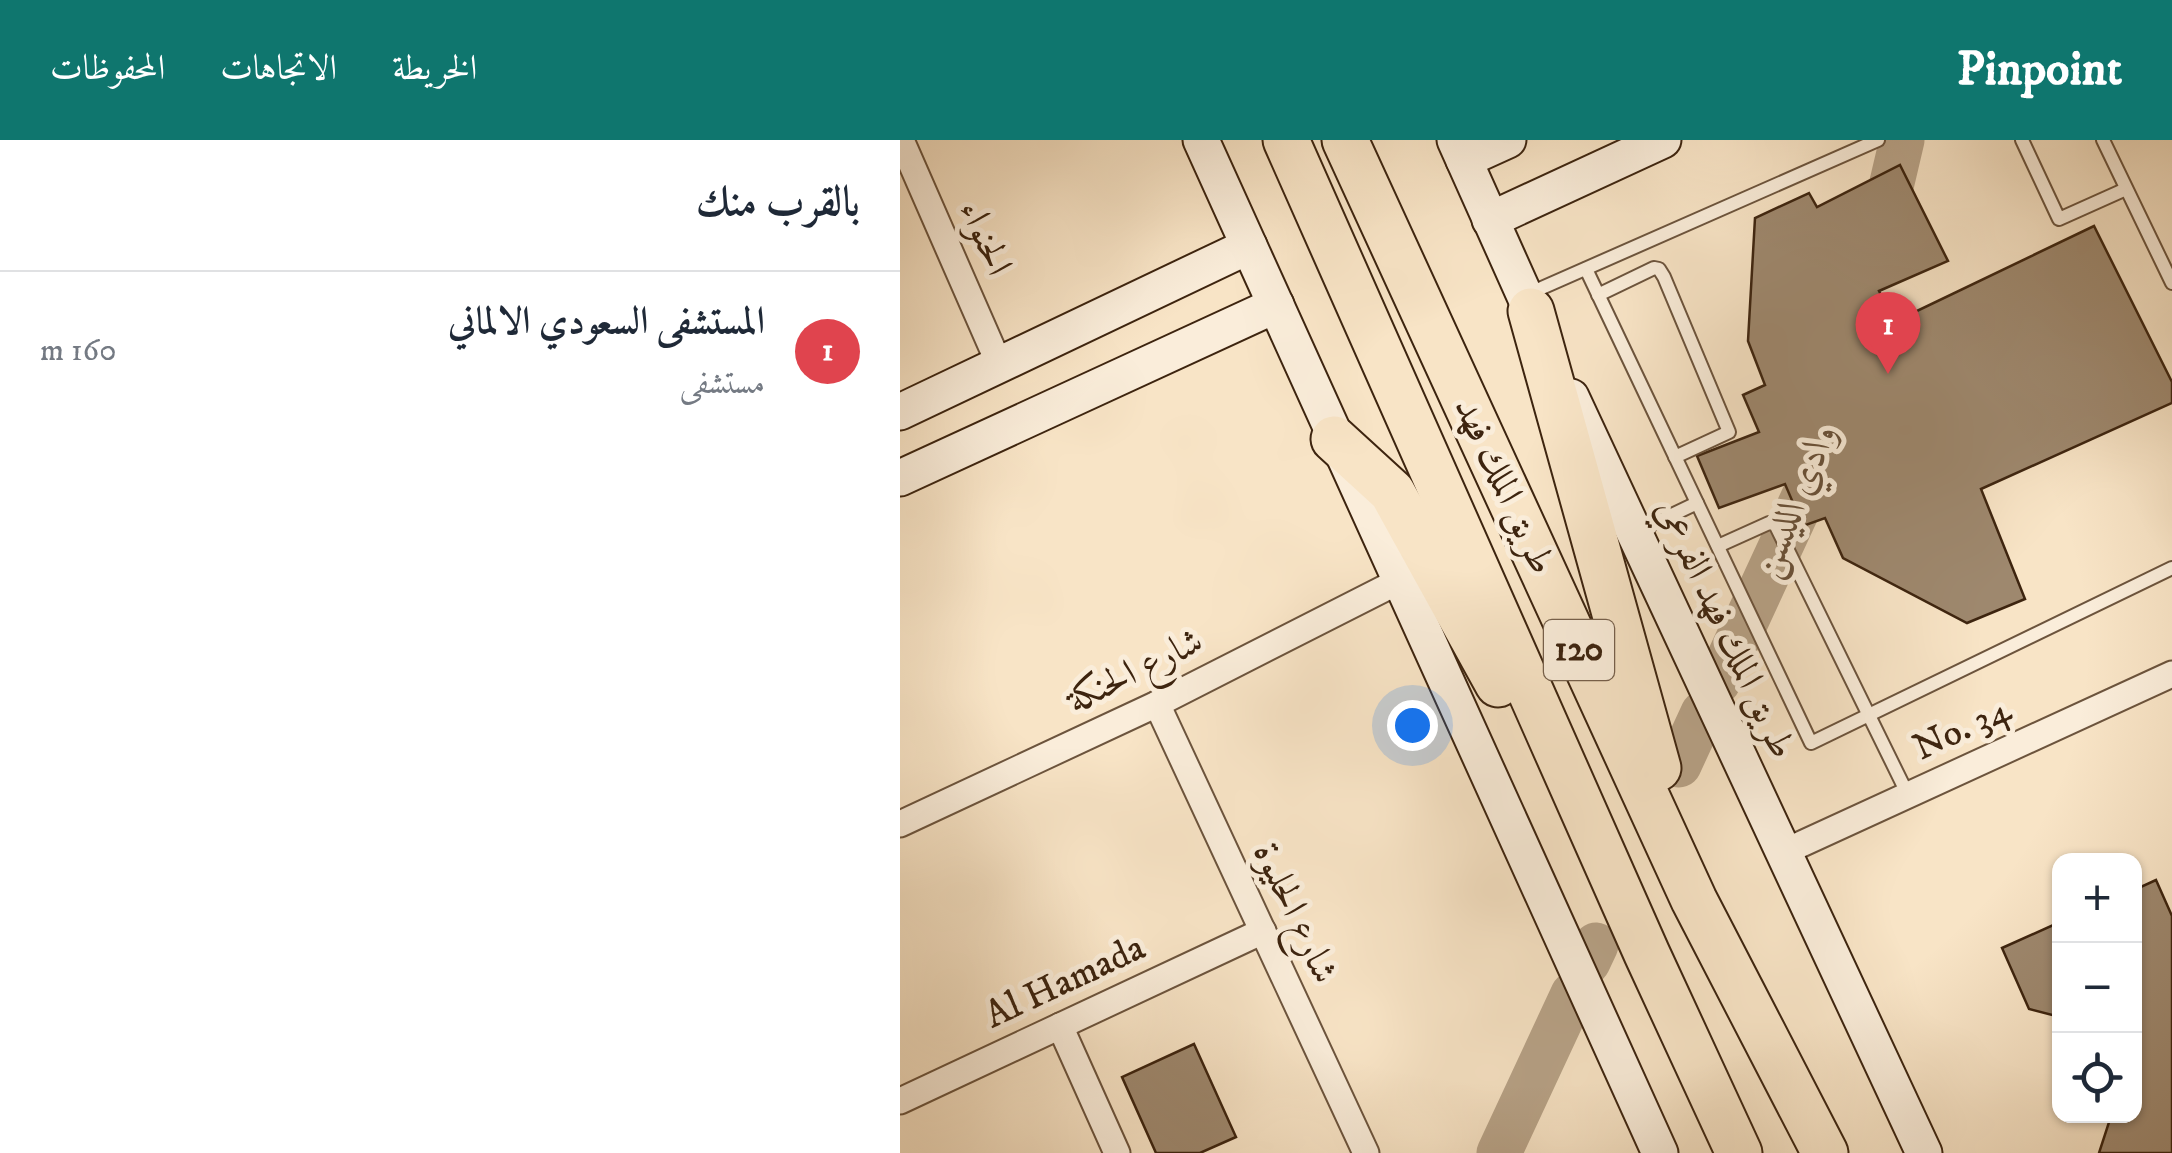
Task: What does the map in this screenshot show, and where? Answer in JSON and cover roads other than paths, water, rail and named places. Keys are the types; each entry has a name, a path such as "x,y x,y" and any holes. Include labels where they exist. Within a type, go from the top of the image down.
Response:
{"highway":[{"name":"طريق الملك فهد","path":"1286,140 1646,954 1740,1153"},
{"name":"طريق الملك فهد","path":"1346,140 1694,900 1826,1153"},
{"path":"1527,304 1694,900"},
{"path":"1334,439 1392,492 1646,954"}],"main road":[{"path":"1201,140 1660,1153"},
{"path":"1460,150 1508,140"},
{"path":"1490,220 1663,140"},
{"name":"طريق الملك فهد الفرعي","path":"1460,150 1527,304 1924,1153"},
{"path":"900,412 1249,246"},
{"path":"900,478 1276,305"}],"street":[{"name":"الحنواء","path":"901,140 1000,366"},
{"name":"شارع الحنكة","path":"900,824 1157,704 1401,580"},
{"name":"No. 34","path":"1784,852 2172,674"},
{"name":"شارع الحليوة","path":"1157,704 1366,1153"},
{"name":"Al Hamada","path":"900,1101 1263,931"},
{"path":"1060,1026 1117,1153"}],"lane":[{"path":"1527,304 1586,269 1878,140"},
{"path":"2022,140 2059,218 2126,189"},
{"path":"2103,140 2172,284"},
{"path":"1598,295 1654,268 1660,269 1664,277 1729,426 1729,432 1675,457"},
{"path":"1586,269 1811,743 2172,568"},
{"path":"1633,533 1697,503"},
{"path":"1718,546 1769,523 1775,524 1908,796"}],"waterway":[{"name":"وادي الليسن","path":"1882,225 1902,140"},
{"name":"وادي الليسن","path":"1718,682 1822,457"},
{"name":"وادي الليسن","path":"1679,765 1703,713"},
{"name":"وادي الليسن","path":"1588,962 1596,945"},
{"name":"وادي الليسن","path":"1499,1153 1573,994"}],"place":[{"name":"المستشفى السعودي الالماني","path":"1888,374"}]}
